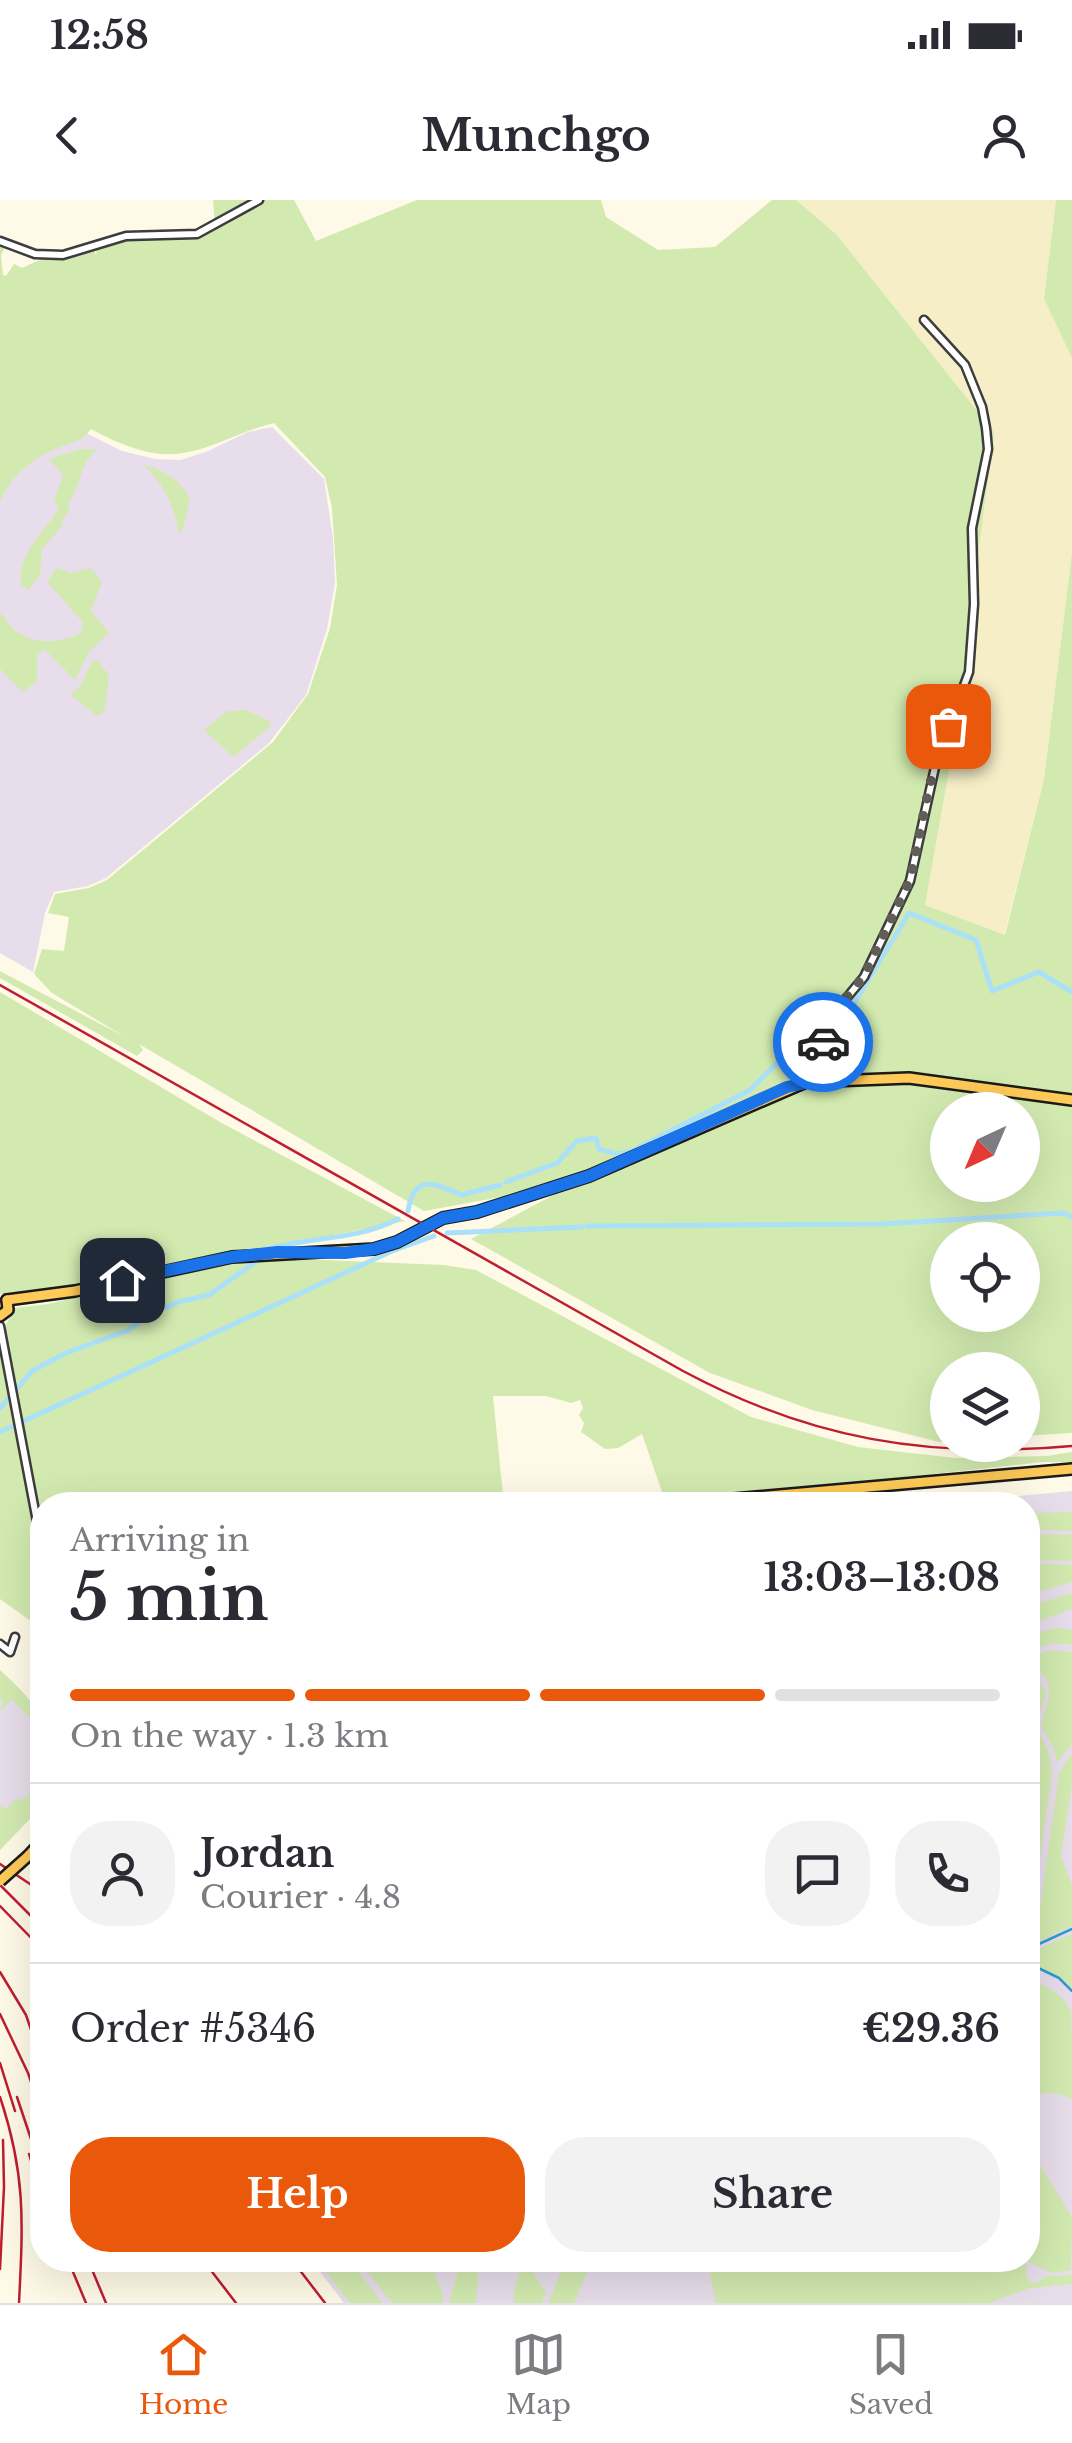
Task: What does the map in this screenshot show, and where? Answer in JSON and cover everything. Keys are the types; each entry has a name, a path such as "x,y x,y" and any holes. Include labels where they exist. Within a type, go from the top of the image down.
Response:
{"main road":[{"path":"4,1307 24,1298 232,1257 374,1249 397,1242 443,1218 477,1212 589,1176 787,1087 820,1080 909,1078 1072,1100"},
{"path":"809,1492 1072,1468"},
{"path":"0,1880 30,1854"}],"street":[{"path":"0,241 35,254 63,255 126,236 186,236 202,232 260,200"},
{"path":"820,1080 824,1025 864,976 910,880 937,758 969,672 974,604 972,528 988,449 986,428 965,365 924,320"},
{"path":"4,1307 1,1329 31,1492"},
{"path":"0,1644 10,1652 15,1637"}],"shaded area":[{"path":"796,200 1056,200 1044,299 1072,358 1072,552 1044,779 1004,936 925,905 954,743 994,432 836,234"},
{"path":"272,427 324,479 333,538 335,583 327,629 306,695 269,743 106,878 88,886 54,892 45,913 33,972 0,953 0,489 45,446 86,433 122,451 181,460 248,432"},
{"path":"1072,1491 1072,2303 344,2303 320,2272 1040,2272 1040,1494"},
{"path":"0,1678 30,1707 30,1819 0,1850"}],"green space":[{"path":"213,200 294,200 316,241 417,200 601,200 606,217 658,250 715,247 772,200 796,200 836,234 994,432 954,743 925,905 1005,935 1044,779 1072,552 1072,1433 1040,1435 1040,1352 930,1352 930,1440 812,1410 710,1373 471,1239 576,1183 424,1211 139,1044 143,1050 137,1056 0,978 0,971 125,1037 52,993 34,974 42,949 64,951 69,917 48,913 55,894 89,888 107,880 273,742 308,694 330,628 337,585 332,508 325,477 274,423 206,447 171,454 135,448 91,429 81,439 31,462 16,476 0,502 0,244 5,247 1,255 6,276 14,264 22,268 44,258 93,248 96,255 97,247 123,238 197,236 215,227"},
{"path":"1056,200 1072,200 1072,358 1044,299"},
{"path":"81,449 97,450 83,469 63,525 42,549 40,575 28,590 21,585 23,563 59,508 54,500 63,475 49,459"},
{"path":"143,464 170,476 190,498 179,534 167,496"},
{"path":"56,568 72,573 90,568 102,581 91,611 109,633 89,652 75,680 45,650 37,654 37,682 22,692 0,669 0,613 15,630 40,641 57,641 81,633 83,622 47,582"},
{"path":"97,659 109,676 105,711 97,716 71,695"},
{"path":"246,710 269,721 271,726 233,757 204,730 227,711"},
{"path":"0,992 220,1122 405,1221 66,1288 0,1294"},
{"path":"275,1258 444,1265 476,1270 751,1417 858,1447 930,1455 930,1462 1040,1462 1040,1456 1072,1452 1072,1462 768,1492 662,1492 642,1434 618,1448 605,1449 581,1432 584,1423 579,1415 583,1408 580,1400 571,1403 546,1396 493,1396 503,1492 30,1492 30,1620 0,1599 0,1334 4,1336 14,1308 48,1304 211,1265"},
{"path":"1072,1512 1072,1531 1040,1530 1040,1513"},
{"path":"1040,1534 1072,1535 1072,1561 1040,1560"},
{"path":"1040,1564 1072,1565 1072,1582 1040,1591"},
{"path":"1072,1593 1072,1609 1040,1621 1040,1603"},
{"path":"1072,1630 1072,1645 1053,1643 1040,1647 1040,1632"},
{"path":"1050,1650 1072,1652 1072,1744 1057,1762 1041,1726 1049,1691 1040,1672 1040,1654"},
{"path":"0,1670 30,1701 30,1718 12,1700 0,1711"},
{"path":"1040,1682 1046,1694 1040,1710"},
{"path":"1040,1734 1049,1753 1052,1774 1040,1859"},
{"path":"1072,1753 1072,1785 1061,1855 1072,1886 1072,1926 1040,1941 1040,1909 1059,1773"},
{"path":"30,1793 30,1819 0,1850 0,1804 6,1809 17,1798 22,1801"},
{"path":"1072,1934 1072,1989 1040,1967 1040,1949"},
{"path":"1040,1984 1064,2000 1071,2012 1072,2100 1050,2093 1040,2095"},
{"path":"1040,2165 1072,2217 1071,2270 1051,2273 1040,2268"},
{"path":"326,2272 359,2272 382,2303 350,2303"},
{"path":"367,2272 435,2272 443,2303 392,2303"},
{"path":"458,2272 478,2272 476,2303 449,2303"},
{"path":"519,2272 533,2272 546,2293 542,2303 515,2303"},
{"path":"561,2272 587,2272 574,2303 548,2303"},
{"path":"710,2272 1026,2272 1031,2283 1045,2276 1072,2275 1072,2284 1030,2288 989,2303 716,2303"}],"waterway":[{"path":"826,1037 838,1030 909,913 976,940 992,991 1039,972 1072,992"},
{"path":"506,1182 557,1163 577,1141 596,1138 599,1149 617,1154 630,1152 750,1090 794,1046 819,1038"},
{"path":"408,1211 415,1191 427,1184 461,1195 500,1185"},
{"path":"587,1226 882,1224 1063,1213 1072,1217"},
{"path":"261,1251 364,1232 398,1219"},
{"path":"447,1233 582,1227"},
{"path":"0,1432 392,1251 434,1236"},
{"path":"0,1408 32,1371 66,1353 129,1330 146,1316 178,1302 209,1295 261,1258"},
{"path":"1040,1944 1072,1929"},
{"path":"1040,1969 1059,1978 1072,1991"}],"railway":[{"path":"0,985 730,1394 777,1413 871,1439 968,1449 1072,1446"},
{"path":"0,1864 30,1884"},
{"path":"0,1885 30,1915"},
{"path":"0,1906 30,1937"},
{"path":"0,1972 30,2027"},
{"path":"0,2014 30,2079"},
{"path":"0,2063 15,2111"},
{"path":"0,2097 15,2151 21,2199 19,2303"},
{"path":"17,2097 30,2136"},
{"path":"0,2269 3,2140"},
{"path":"73,2272 86,2303"},
{"path":"93,2272 106,2303"},
{"path":"212,2272 236,2303"},
{"path":"301,2272 325,2303"}],"way so far":[{"path":"823,1042 824,1025 864,976 910,880 930,784 948,726"}],"route":[{"path":"122,1280 232,1257 278,1252 345,1253 397,1242 443,1218 477,1212 589,1176 787,1087 820,1080 823,1042"}]}
